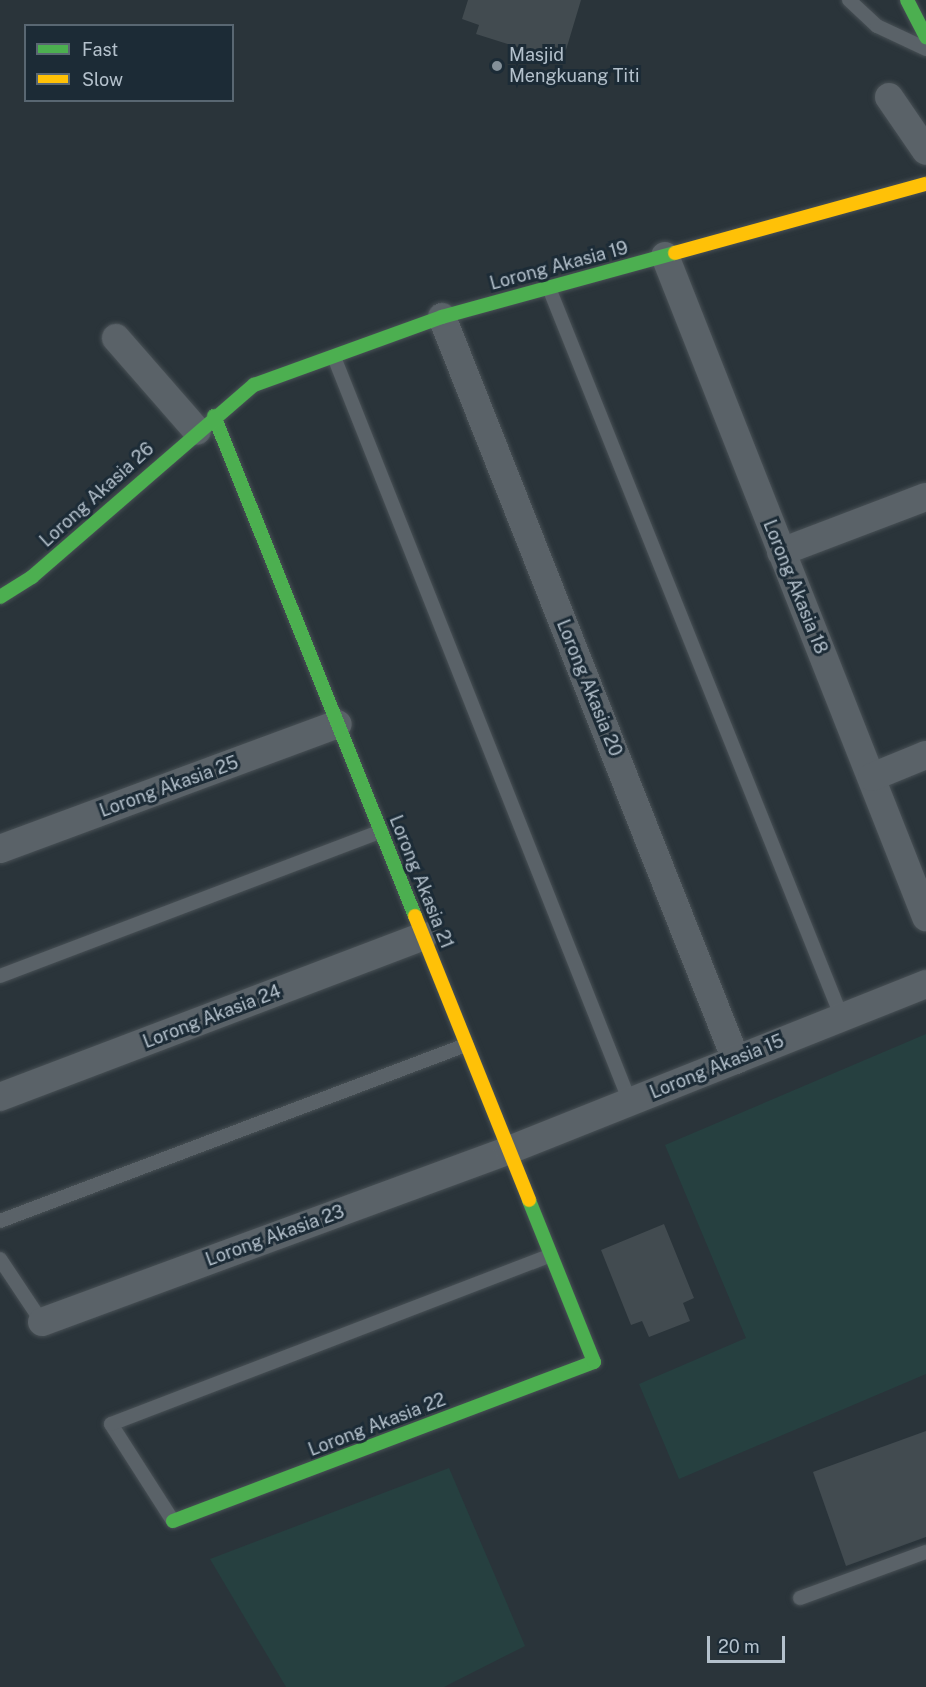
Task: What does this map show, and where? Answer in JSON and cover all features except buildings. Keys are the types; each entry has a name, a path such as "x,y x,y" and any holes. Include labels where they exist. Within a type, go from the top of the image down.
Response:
{"street":[{"path":"907,0 926,37"},
{"path":"889,98 926,151"},
{"name":"Lorong Akasia 19","path":"205,423 254,385 442,317 926,184"},
{"name":"Lorong Akasia 18","path":"665,256 781,552 873,777 926,917"},
{"name":"Lorong Akasia 20","path":"442,317 736,1060"},
{"path":"117,338 205,423"},
{"name":"Lorong Akasia 26","path":"0,597 32,577 205,423"},
{"name":"Lorong Akasia 21","path":"205,423 338,724 594,1362"},
{"path":"781,552 926,497"},
{"name":"Lorong Akasia 25","path":"0,849 338,724"},
{"path":"873,777 926,755"},
{"name":"Lorong Akasia 24","path":"0,1097 423,936"},
{"name":"Lorong Akasia 15","path":"509,1150 926,984"},
{"name":"Lorong Akasia 23","path":"42,1322 509,1150"},
{"name":"Lorong Akasia 22","path":"173,1521 594,1362"}],"lane":[{"path":"849,0 877,26 926,49"},
{"path":"549,288 842,1018"},
{"path":"333,356 630,1102"},
{"path":"0,976 381,831"},
{"path":"0,1221 466,1045"},
{"path":"173,1521 111,1424 551,1255"},
{"path":"0,1259 42,1322"},
{"path":"800,1598 926,1552"}],"green space":[{"path":"926,1034 926,1374 679,1479 639,1384 746,1338 665,1145"},
{"path":"449,1468 525,1646 444,1687 286,1687 210,1559"}],"traffic: fast":[{"path":"907,0 926,37"},
{"path":"0,597 32,577 254,385 442,317 675,253"},
{"path":"214,416 415,916"},
{"path":"173,1521 594,1362 529,1200"}],"traffic: slow":[{"path":"675,253 926,184"},
{"path":"415,916 529,1200"}],"place":[{"name":"Masjid Mengkuang Titi","path":"497,66"}]}
